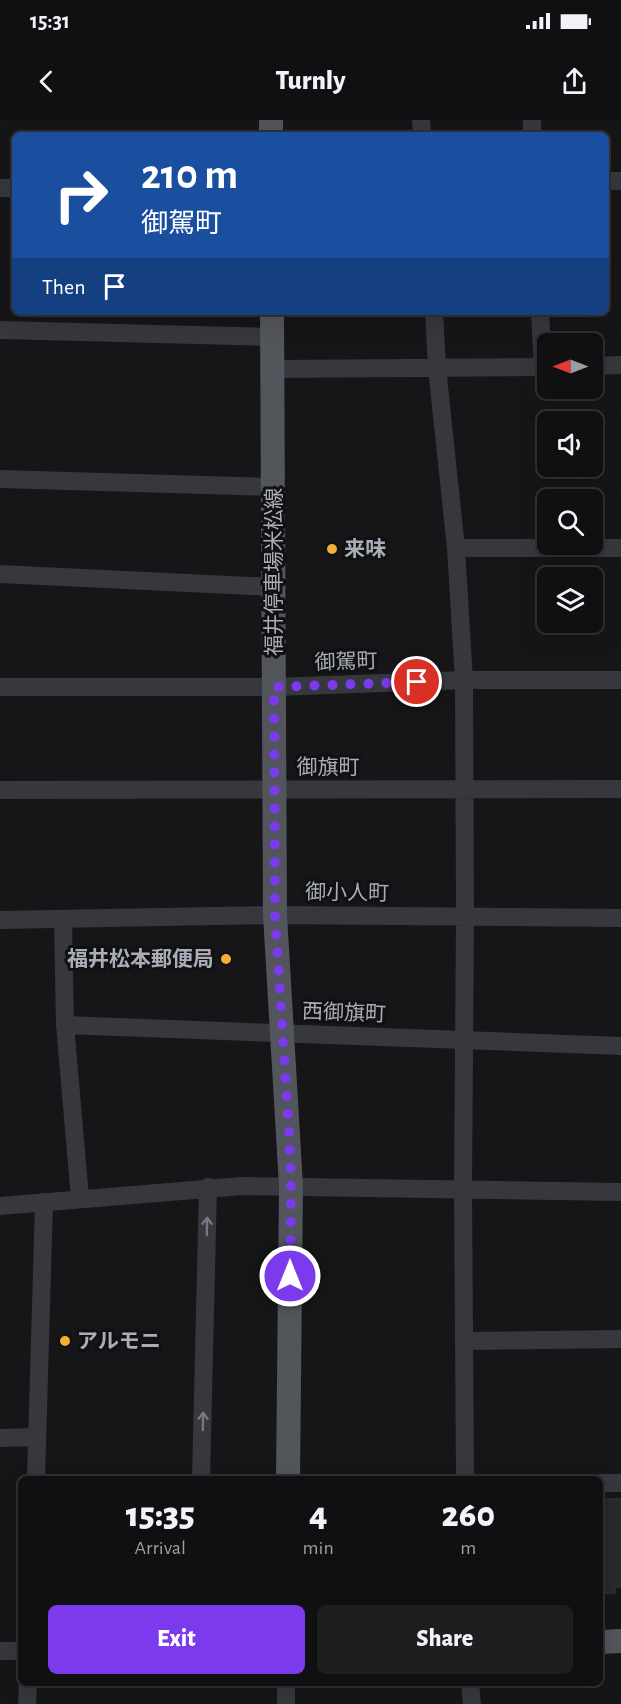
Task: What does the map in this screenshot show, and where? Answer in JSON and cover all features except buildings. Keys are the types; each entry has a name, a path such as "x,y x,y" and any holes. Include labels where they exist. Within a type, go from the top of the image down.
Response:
{"main road":[{"name":"福井停車場米松線","path":"272,315 275,915 291,1186 288,1476"},
{"path":"603,1642 621,1641"}],"street":[{"path":"434,315 437,368 456,548 465,680 463,1189 465,1476"},
{"path":"540,315 542,333"},
{"path":"0,330 272,337"},
{"path":"603,366 621,365"},
{"path":"273,369 537,367"},
{"path":"0,479 273,487"},
{"path":"456,548 621,548"},
{"path":"0,574 273,587"},
{"name":"御駕町","path":"0,687 274,687 465,680 621,680"},
{"name":"御旗町","path":"0,790 621,789"},
{"name":"御小人町","path":"0,920 275,915 621,918"},
{"path":"63,919 65,1025 80,1198"},
{"name":"西御旗町","path":"65,1025 621,1046"},
{"path":"0,1206 208,1187 291,1186 621,1192"},
{"path":"201,1476 208,1187"},
{"path":"36,1476 44,1202"},
{"path":"464,1341 621,1339"},
{"path":"0,1438 37,1437"},
{"path":"603,1483 621,1483"},
{"path":"0,1651 18,1651"},
{"path":"27,1704 28,1686"},
{"path":"286,1686 286,1704"},
{"path":"470,1686 472,1704"}],"place":[{"name":"来味","path":"332,549"},
{"name":"福井松本郵便局","path":"226,959"},
{"name":"アルモニ","path":"65,1341"}],"route":[{"path":"290,1276 289,1132 275,915 274,687 417,682"}]}
